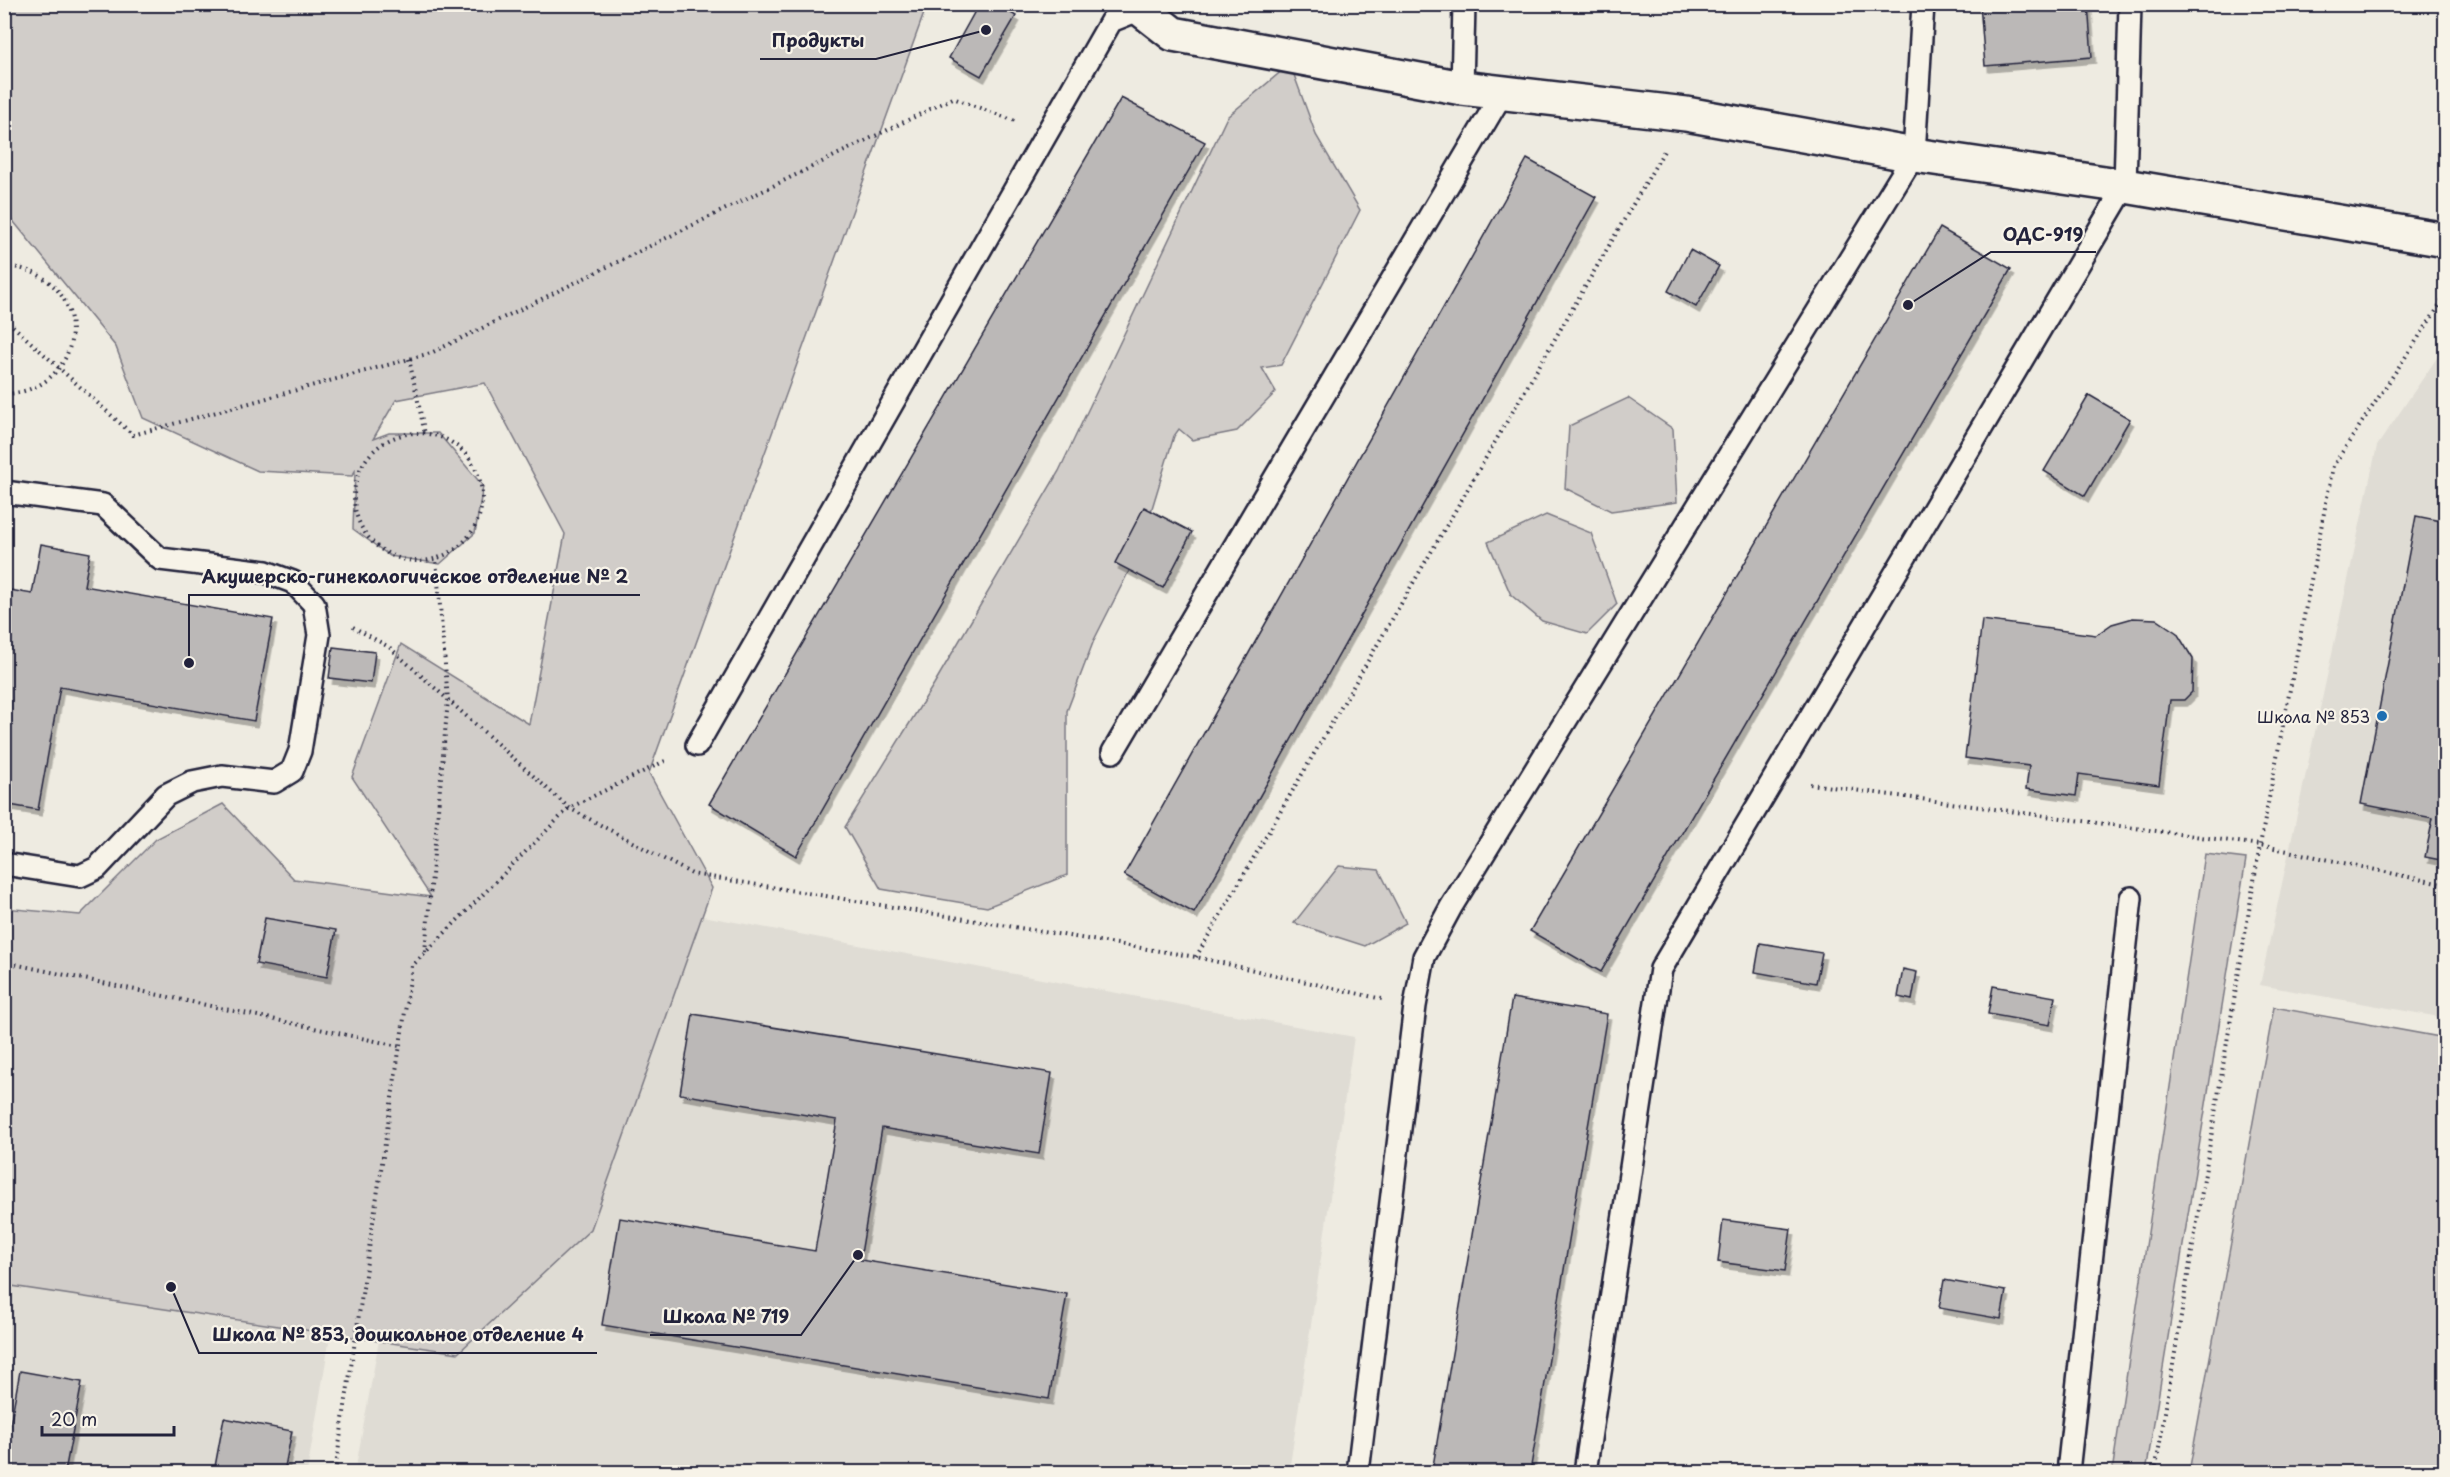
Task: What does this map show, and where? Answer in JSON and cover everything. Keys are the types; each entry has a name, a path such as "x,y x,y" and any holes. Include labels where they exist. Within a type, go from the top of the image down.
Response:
{"street":[{"path":"1140,7 1173,34 1461,88 1686,114 1914,155 2124,186 2445,240"}],"lane":[{"path":"1461,88 1464,4"},
{"path":"1358,1473 1415,1006 1424,957 1451,906 1914,155 1923,4"},
{"path":"1585,1473 1661,969 2124,186 2130,4"},
{"path":"697,746 1111,21 1140,7"},
{"path":"1113,752 1503,92"},
{"path":"4,492 103,505 160,559 266,572 293,582 314,604 319,635 300,751 292,771 274,782 222,777 192,782 166,795 97,868 80,876 4,864"},
{"path":"2068,1473 2131,898"}],"path":[{"path":"4,318 134,435 431,353 952,98 1047,133"},
{"path":"1196,957 1686,114"},
{"path":"4,266 22,267 42,275 58,288 68,307 73,327 70,348 61,366 46,381 27,391 4,394"},
{"path":"2155,1473 2260,845 2333,466 2445,296"},
{"path":"409,359 425,434"},
{"path":"410,433 432,434 452,442 468,456 478,474 482,495 479,516 470,534 455,549 436,559 416,561 395,557 377,547 363,531 355,511 354,489 360,469 372,452 389,439 410,433"},
{"path":"425,952 448,700 436,559"},
{"path":"314,604 389,647 569,807 692,874 1196,957 1415,1006"},
{"path":"335,1473 412,966 569,807 697,746"},
{"path":"1773,779 2260,845 2445,885"},
{"path":"4,962 399,1046"}],"shaded area":[{"path":"5,5 927,5 649,773 712,888 591,1229 458,1353 5,1285 4,908 80,915 156,839 223,804 294,879 431,897 352,777 401,644 529,724 565,534 485,383 396,400 373,439 389,433 438,433 483,486 475,533 440,564 390,556 353,529 355,471 352,476 258,471 143,418 116,347 5,211"},
{"path":"1290,64 1316,135 1360,210 1281,365 1262,368 1276,392 1237,431 1192,440 1179,429 1174,436 1139,551 1094,640 1067,711 1067,875 987,907 881,889 845,827 934,684 1059,471 1227,117"},
{"name":"Школа № 853","path":"2445,346 2445,1018 2260,985 2377,446"},
{"path":"1628,398 1673,429 1677,502 1611,511 1565,488 1569,426"},
{"path":"1546,515 1591,533 1617,604 1587,634 1542,621 1511,595 1488,542"},
{"path":"2205,854 2246,859 2146,1472 2112,1472"},
{"path":"1339,866 1379,870 1406,923 1365,946 1294,923"},
{"path":"638,904 1354,1037 1289,1472 355,1472 445,979"},
{"path":"2274,1007 2445,1038 2445,1472 2189,1472"},
{"path":"5,1016 370,1102 307,1472 5,1472"}],"building":[{"path":"979,4 996,4 1016,16 981,76 949,58"},
{"path":"1980,4 2088,4 2092,57 1985,66"},
{"path":"1121,98 1205,142 796,856 709,804"},
{"path":"1527,159 1596,197 1194,913 1124,875"},
{"path":"1940,228 2011,269 1601,972 1530,931"},
{"path":"1690,250 1719,266 1696,307 1668,291"},
{"path":"2089,395 2130,419 2085,496 2044,471"},
{"path":"1144,507 1192,532 1163,588 1115,563"},
{"path":"2416,516 2446,522 2446,861 2425,857 2433,818 2361,804"},
{"path":"41,544 90,553 84,586 273,619 254,721 60,687 38,810 4,804 4,589 32,594"},
{"path":"2133,618 2156,619 2177,633 2193,659 2192,692 2184,700 2170,700 2159,785 2079,774 2076,796 2026,789 2029,766 1965,758 1982,620 2096,635 2112,624"},
{"path":"333,647 375,652 371,683 329,678"},
{"path":"265,918 336,930 327,977 256,964"},
{"path":"1760,943 1822,953 1816,983 1755,972"},
{"path":"1903,969 1917,972 1912,1000 1898,997"},
{"path":"1993,986 2055,997 2050,1025 1988,1014"},
{"path":"1512,998 1607,1014 1530,1472 1432,1472"},
{"path":"693,1014 1052,1073 1039,1154 882,1128 860,1260 1067,1294 1049,1399 602,1325 620,1218 815,1251 837,1120 680,1094"},
{"path":"1723,1220 1791,1229 1785,1271 1718,1262"},
{"path":"1944,1280 2006,1291 2001,1319 1939,1308"},
{"path":"20,1371 82,1382 65,1472 4,1472 4,1458"},
{"path":"224,1418 292,1431 284,1472 214,1472"}],"place":[{"name":"Продукты","path":"986,30"},
{"name":"ОДС-919","path":"1908,305"},
{"name":"Акушерско-гинекологическое отделение № 2","path":"189,663"},
{"name":"Школа № 853","path":"2382,716"},
{"name":"Школа № 719","path":"858,1255"},
{"name":"Школа № 853, дошкольное отделение 4","path":"171,1287"}]}
